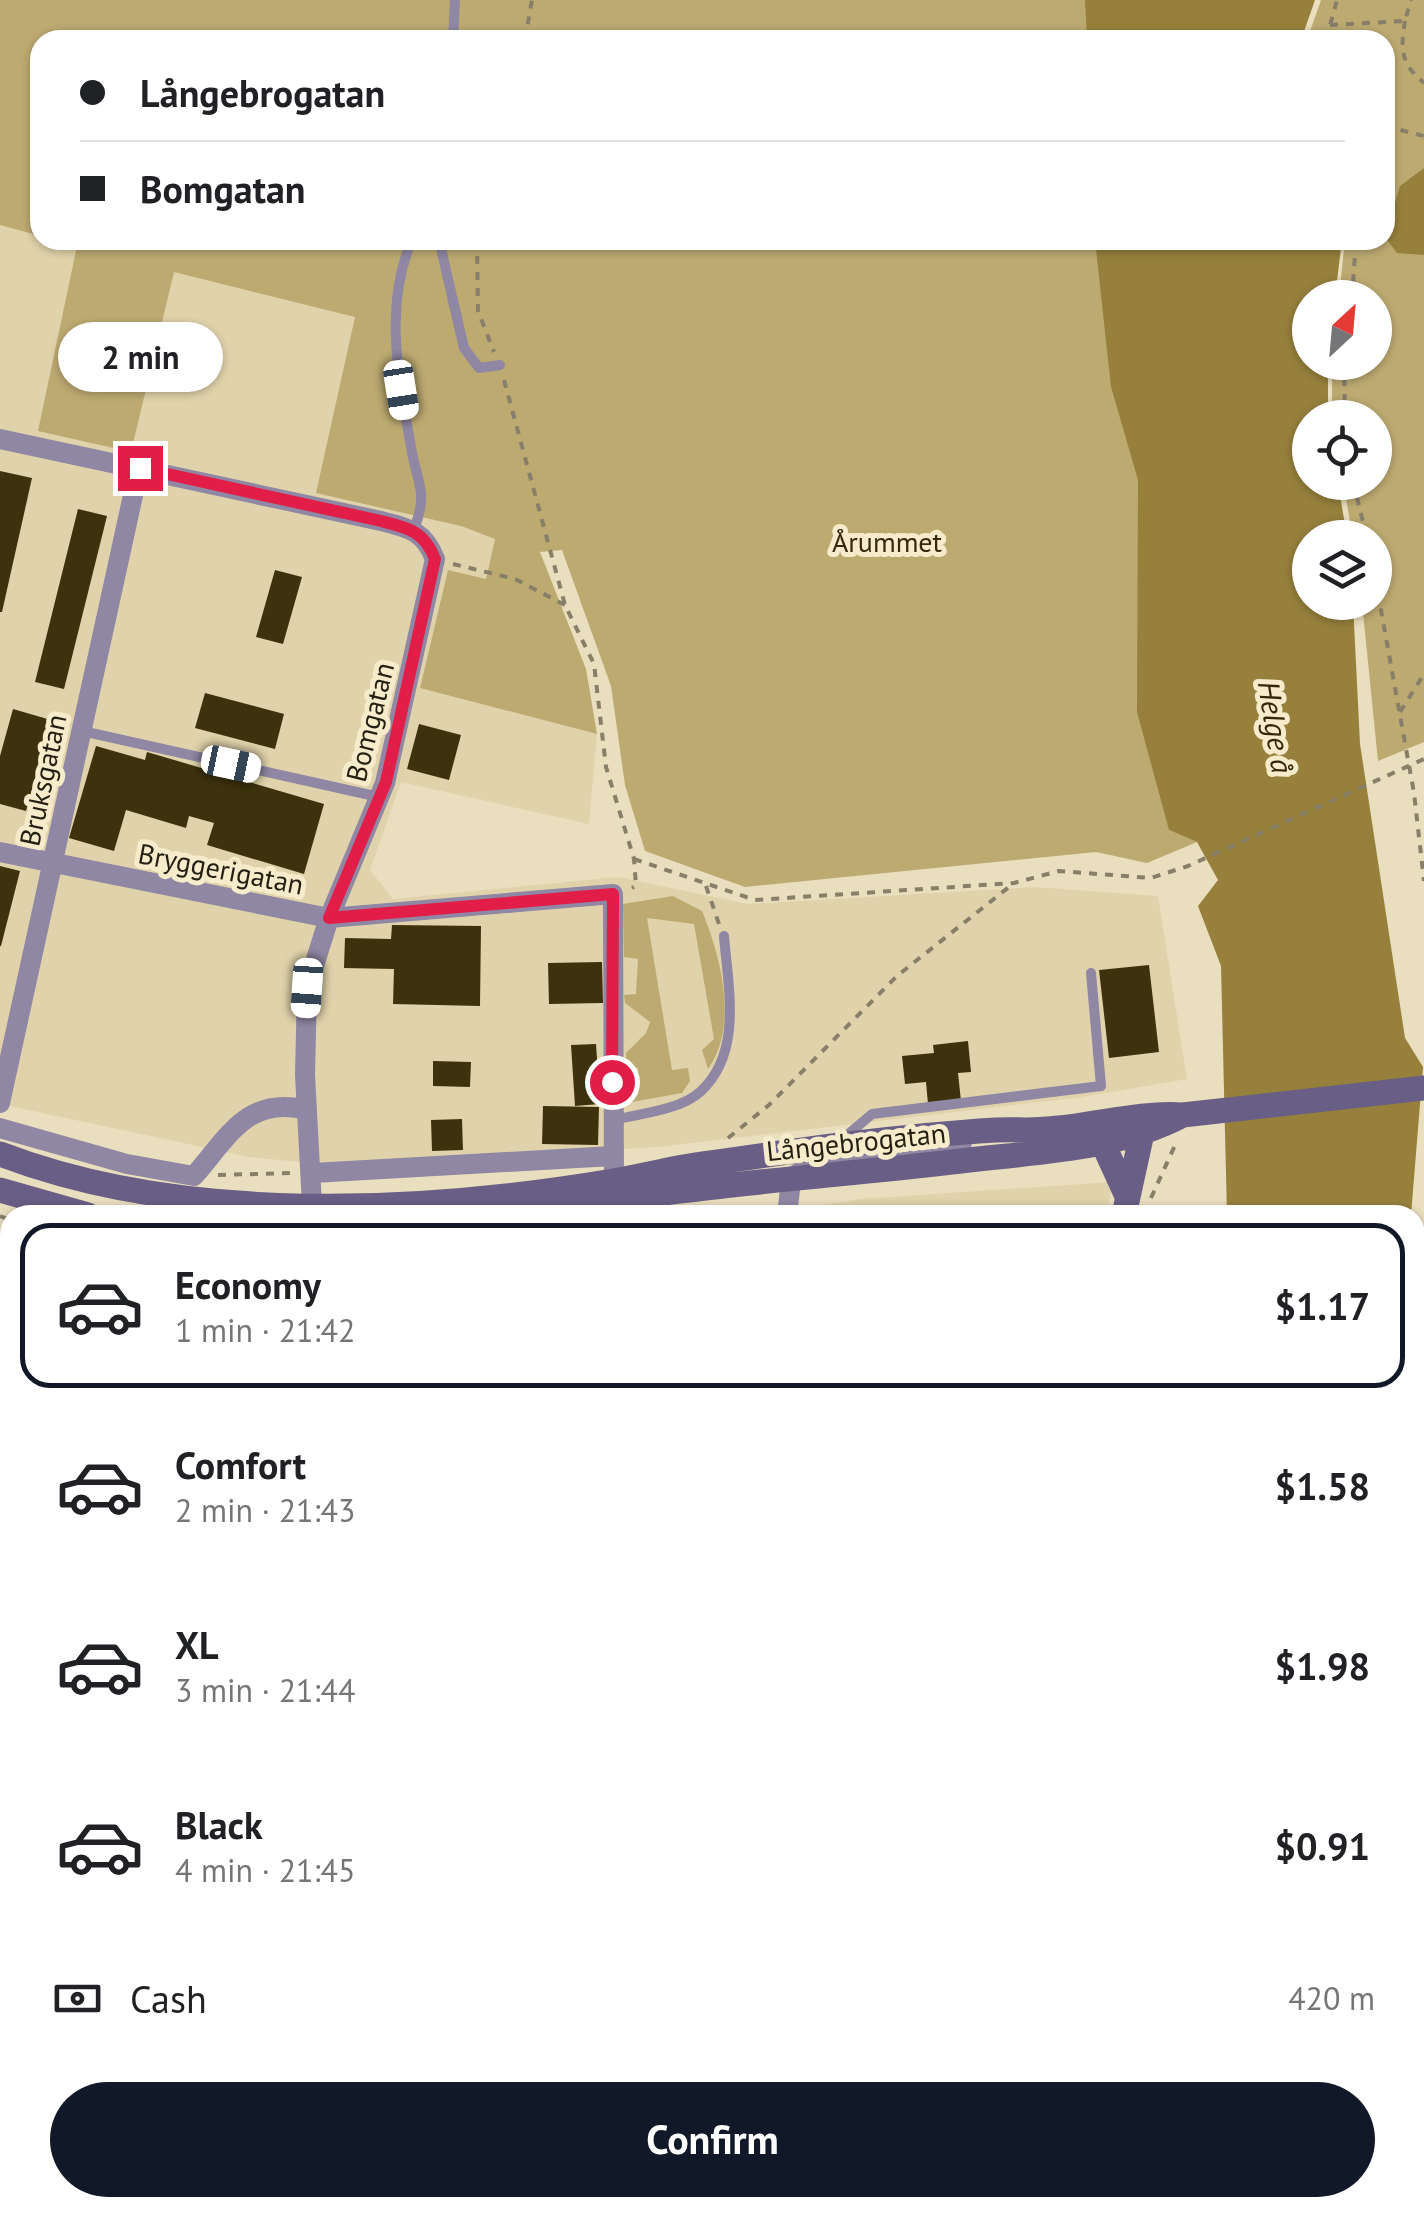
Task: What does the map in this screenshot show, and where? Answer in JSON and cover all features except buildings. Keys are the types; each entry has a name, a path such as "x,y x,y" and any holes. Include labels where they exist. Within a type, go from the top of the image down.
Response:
{"main road":[{"name":"Långebrogatan","path":"388,1205 442,1200 613,1168 703,1164 995,1130 1142,1133 1188,1119 1424,1088"},
{"name":"Långebrogatan","path":"589,1205 698,1186 791,1181 1088,1133 1147,1113 1188,1119"},
{"path":"1088,1133 1116,1167 1132,1205"},
{"path":"1132,1205 1142,1133"},
{"name":"Långebrogatan","path":"0,1154 48,1170 248,1205"},
{"path":"0,1190 53,1205"}],"street":[{"path":"0,439 414,529 427,539 435,559"},
{"name":"Bruksgatan","path":"0,1103 140,468"},
{"name":"Bomgatan","path":"312,1205 307,988 329,918 380,797 435,559"},
{"name":"Bryggerigatan","path":"0,852 329,918 613,894"},
{"path":"313,1173 613,1168 613,894"},
{"path":"0,1128 127,1164 194,1176 247,1116 279,1103 307,1110"},
{"path":"788,1205 791,1181 802,1168 815,1164 1049,1130"},
{"path":"0,1164 48,1170"}],"lane":[{"path":"454,30 455,0"},
{"path":"408,250 400,268 395,353 413,464 425,502 414,529"},
{"path":"441,250 464,348 479,368 500,365"},
{"path":"82,731 380,797"},
{"path":"612,1120 699,1094 720,1065 731,1029 724,936"},
{"path":"832,1148 872,1114 1101,1086 1092,973"},
{"path":"990,1100 995,1130"}],"path":[{"path":"527,30 532,0"},
{"path":"1329,30 1337,0"},
{"path":"1411,0 1401,46 1406,68 1424,83"},
{"path":"1330,25 1406,22"},
{"path":"1395,129 1424,136"},
{"path":"477,250 478,311 521,430 565,604 594,664 606,767 634,859 636,886 613,894"},
{"path":"1353,280 1355,250"},
{"path":"435,559 515,579 565,604"},
{"path":"1383,620 1424,881"},
{"path":"1400,712 1424,674"},
{"path":"634,859 755,900 1014,882 1060,871 1151,878 1188,866 1424,759"},
{"path":"722,1142 770,1105 897,976 1014,882"},
{"path":"706,886 724,936"},
{"path":"1132,1205 1188,1119"},
{"path":"194,1176 313,1173"}],"shaded area":[{"path":"0,225 30,233 30,250 78,250 131,451 174,271 355,317 461,526 495,538 486,579 448,571 420,688 597,734 589,824 401,782 370,870 393,899 618,877 748,904 1034,887 1158,896 1187,1079 1082,1097 657,1147 330,1165 249,1157 0,1104"},
{"path":"1112,1182 1109,1205 823,1205"}],"green space":[{"path":"0,0 1174,0 1173,30 30,30 30,233 0,225"},
{"path":"1321,0 1424,0 1424,742 1378,761 1364,620 1392,620 1392,520 1350,520 1346,500 1392,500 1392,400 1332,400 1332,380 1392,380 1392,280 1341,280 1344,250 1395,250 1395,30 1310,30"},
{"name":"Årummet","path":"76,250 1170,250 1169,830 1197,842 1147,863 1096,852 745,887 645,851 625,785 611,686 562,550 540,552 586,669 597,734 420,688 448,570 486,579 495,539 461,526 316,493 355,317 174,272 131,452 38,431"},
{"path":"673,896 702,911 709,929 724,991 723,1033 708,1069 702,1050 714,1039 694,924 647,918 672,1070 688,1068 690,1081 682,1093 626,1103 625,1097 638,1095 638,1068 626,1064 626,1053 646,1033 650,1022 625,1003 624,995 636,994 638,959 624,957 623,904"}],"water":[{"path":"1085,0 1315,0 1304,30 1086,30"},
{"path":"1424,168 1424,255 1395,250 1395,203 1400,186"},
{"name":"Helge å","path":"1096,250 1341,250 1337,280 1292,280 1292,380 1328,380 1328,400 1292,400 1292,500 1341,500 1344,520 1292,520 1292,620 1354,620 1360,744 1405,1038 1423,1067 1412,1205 1227,1205 1221,966 1198,906 1218,880 1197,842 1169,830 1137,712 1138,480 1111,387"}],"route":[{"path":"140,468 414,529 427,539 435,559 386,782 329,918 613,894 612,1082"}]}
